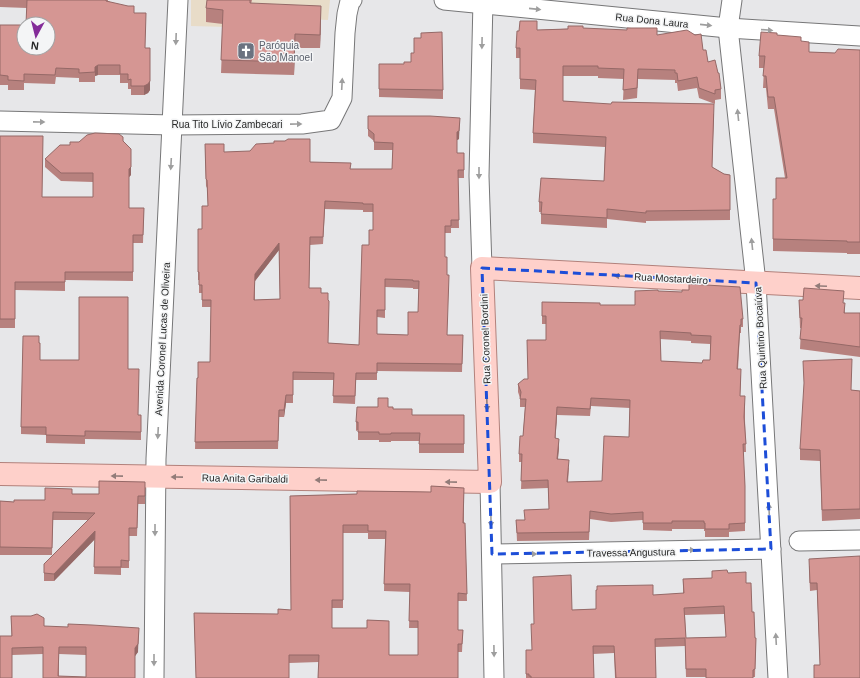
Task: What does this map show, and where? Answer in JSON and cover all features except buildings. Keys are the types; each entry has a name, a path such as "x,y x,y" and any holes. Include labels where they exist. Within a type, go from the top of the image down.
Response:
{"main road":[{"name":"Rua Mostardeiro","path":"482,268 860,288"},
{"name":"Rua Coronel Bordini","path":"482,268 490,482"},
{"name":"Rua Anita Garibaldi","path":"0,474 490,482"}],"street":[{"name":"Avenida Coronel Lucas de Oliveira","path":"154,678 156,477 178,0"},
{"name":"Rua Dona Laura","path":"444,0 482,2 728,28 860,36"},
{"name":"Rua Quintino Bocaiúva","path":"732,0 728,28 756,283 778,678"},
{"name":"Rua Tito Lívio Zambecari","path":"0,121 173,125 302,124 331,120 342,98 345,33 351,1"},
{"name":"Rua Coronel Bordini","path":"482,2 479,176 482,268"},
{"name":"Rua Coronel Bordini","path":"490,482 494,678"},
{"path":"799,541 860,540"},
{"name":"Travessa Angustura","path":"492,554 771,549"}],"highlighted area":[{"path":"482,268 756,283 771,549 492,554"}],"shaded area":[{"path":"191,0 330,0 328,20 261,17 261,28 191,26"}],"place":[{"name":"Paróquia São Manoel","path":"246,51"}]}
